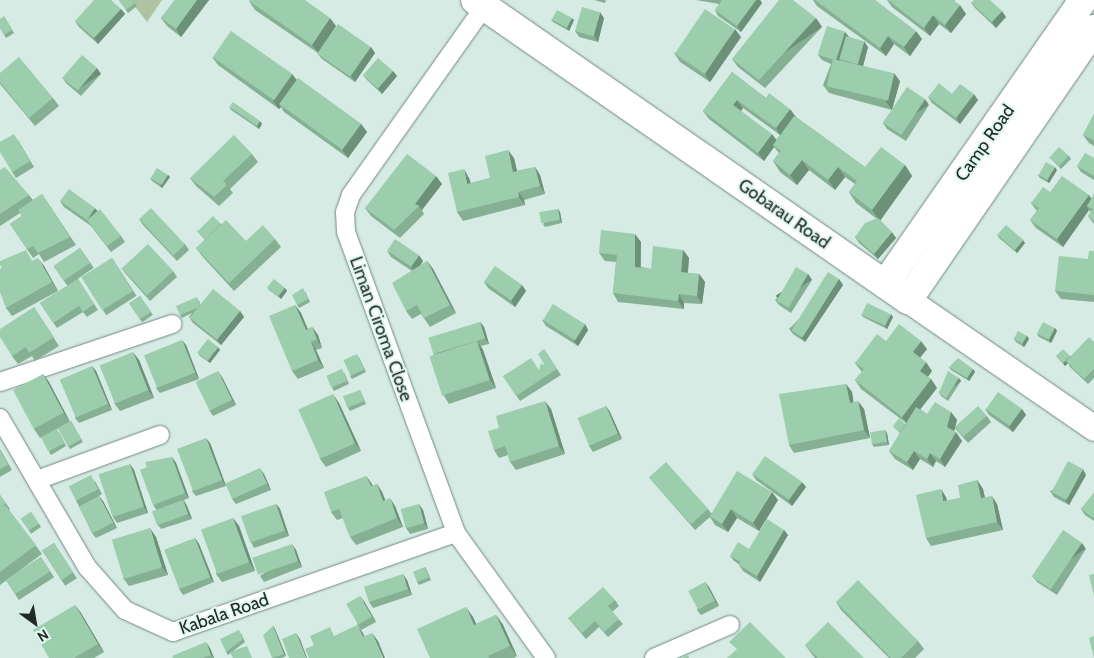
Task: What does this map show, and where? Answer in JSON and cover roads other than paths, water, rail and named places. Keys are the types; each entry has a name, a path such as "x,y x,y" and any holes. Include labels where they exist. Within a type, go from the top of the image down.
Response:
{"main road":[{"name":"Camp Road","path":"885,284 948,197 1083,0"},
{"name":"Gobarau Road","path":"482,2 908,300"},
{"name":"Camp Road","path":"908,300 970,213 1094,29"},
{"path":"948,197 970,213"}],"street":[{"name":"Liman Ciroma Close","path":"482,2 351,195 345,212 346,232 456,533 546,658"},
{"name":"Gobarau Road","path":"908,300 1094,428"},
{"path":"0,382 172,324"},
{"name":"Kabala Road","path":"0,418 87,567 125,610 174,632 456,533"},
{"path":"36,480 160,435"},
{"path":"654,658 730,625"}]}
